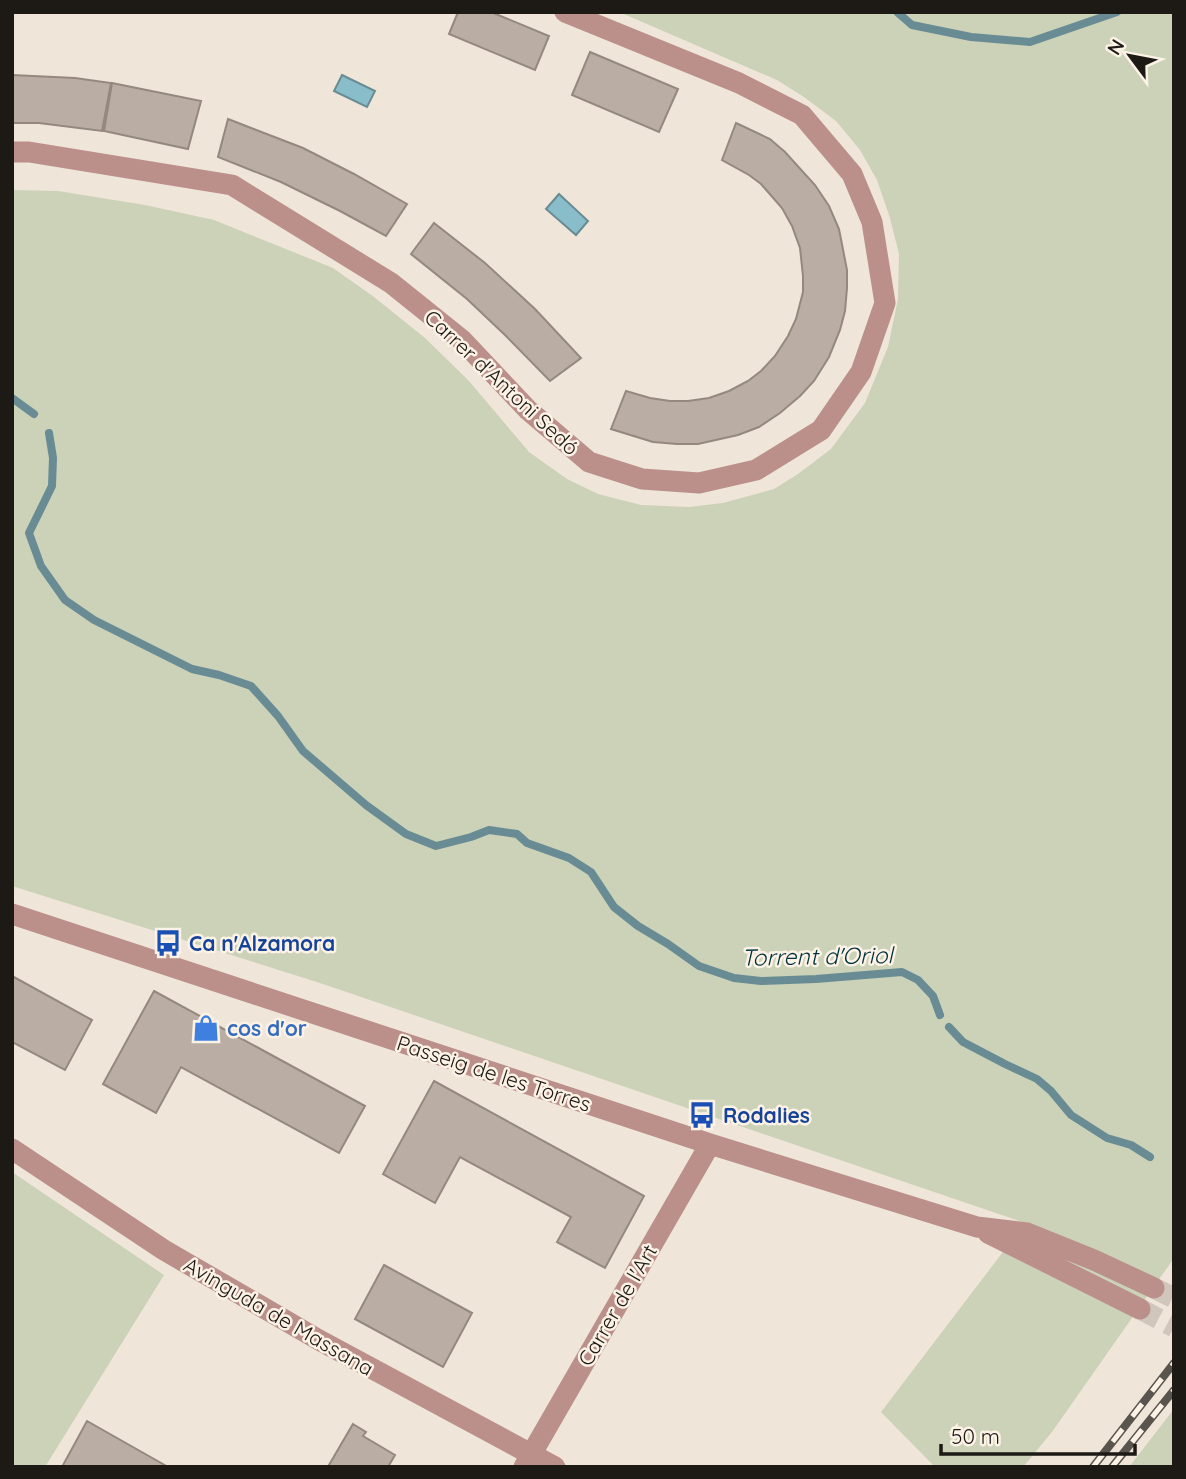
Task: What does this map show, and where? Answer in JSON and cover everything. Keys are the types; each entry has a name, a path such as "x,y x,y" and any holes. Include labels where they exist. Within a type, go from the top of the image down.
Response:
{"street":[{"name":"Carrer d'Antoni Sedó","path":"12,152 29,152 232,185 391,283 462,340 528,410 589,462 642,479 699,483 756,470 821,430 861,372 885,303 872,222 852,174 802,115 739,83 565,12"},
{"name":"Passeig de les Torres","path":"12,915 709,1144 977,1227 1027,1233 1154,1287"},
{"name":"Carrer de l'Art","path":"527,1461 709,1144"},
{"name":"Avinguda de Massana","path":"12,1149 164,1251 527,1461 555,1467"},
{"name":"Passeig de les Torres","path":"977,1227 1140,1309"}],"green space":[{"path":"619,12 1174,12 1174,1258 1052,1432 1023,1467 935,1467 881,1412 1025,1223 320,983 12,886 12,190 58,191 145,205 214,220 333,268 425,338 469,381 529,452 567,479 598,494 641,505 689,507 723,503 774,489 831,449 865,403 888,347 898,299 899,254 877,180 860,150 836,121 777,80"},
{"path":"12,1172 164,1275 45,1467 12,1467"},
{"path":"1174,1409 1174,1467 1129,1467"}],"water":[{"path":"342,75 375,91 367,107 334,91"},
{"path":"559,194 588,221 576,235 546,209"}],"building":[{"path":"458,12 491,12 549,36 535,70 449,34"},
{"path":"590,52 678,89 659,132 572,95"},
{"path":"12,75 111,83 102,131 39,123 12,123"},
{"path":"112,83 201,101 188,149 104,131"},
{"path":"228,119 303,148 407,204 386,236 281,182 218,157"},
{"path":"736,123 770,139 785,152 815,185 829,206 839,229 847,270 847,288 845,311 829,357 814,381 800,396 759,427 738,435 698,444 677,444 653,442 611,429 626,391 650,398 688,401 709,398 748,381 775,356 796,319 803,292 800,248 782,208 761,184 722,160"},
{"path":"434,223 485,263 535,309 581,358 550,381 467,299 411,254"},
{"path":"12,976 92,1020 65,1070 12,1042"},
{"path":"154,991 365,1106 339,1153 181,1067 156,1113 103,1084"},
{"path":"434,1081 644,1196 605,1268 557,1242 571,1217 460,1157 435,1203 383,1174"},
{"path":"384,1265 472,1313 443,1367 355,1319"},
{"path":"87,1421 168,1467 62,1467"},
{"path":"353,1424 366,1432 363,1436 395,1455 388,1467 329,1465"}],"waterway":[{"path":"897,12 912,25 971,37 1030,42 1117,12"},
{"name":"Torrent d'Oriol","path":"12,398 34,414"},
{"name":"Torrent d'Oriol","path":"49,433 53,458 52,486 29,533 41,566 65,600 94,620 192,669 251,686 278,716 303,751 366,805 406,834 436,846 489,830 517,834 527,843 569,858 591,872 614,907 699,966 734,978 761,981 902,972 918,980 933,996 940,1015"},
{"name":"Torrent d'Oriol","path":"949,1027 963,1042 1037,1079 1071,1115 1107,1138 1131,1145 1150,1157"}],"tunnel":[{"path":"1154,1288 1174,1298"},
{"path":"1140,1309 1174,1327"}],"railway":[{"path":"1093,1467 1174,1363"},
{"path":"1112,1467 1174,1390"}],"place":[{"name":"Ca n'Alzamora","path":"168,943"},
{"name":"cos d'or","path":"206,1028"},
{"name":"Rodalies","path":"702,1115"}]}
